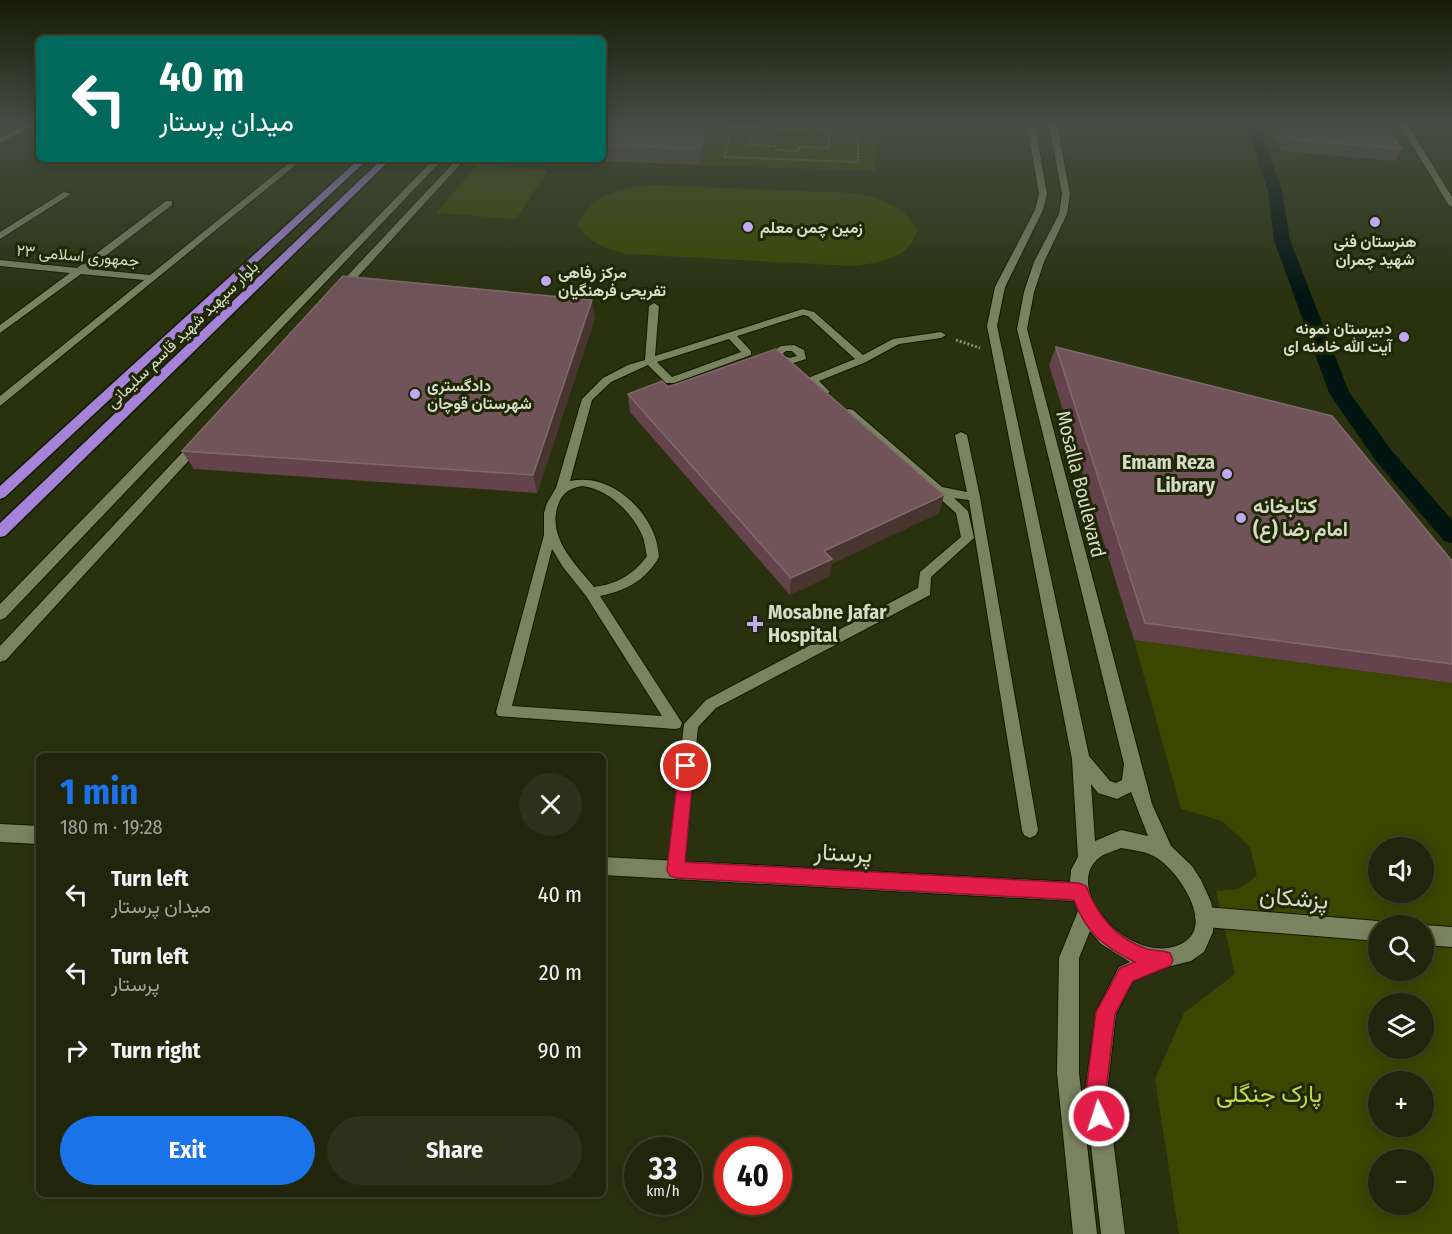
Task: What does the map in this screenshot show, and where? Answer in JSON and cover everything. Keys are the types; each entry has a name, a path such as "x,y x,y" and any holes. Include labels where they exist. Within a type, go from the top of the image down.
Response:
{"highway":[{"name":"بلوار سپهبد شهید قاسم سلیمانی","path":"0,494 338,183"},
{"name":"بلوار سپهبد شهید قاسم سلیمانی","path":"0,532 363,183"}],"street":[{"path":"0,402 269,183"},
{"path":"0,614 416,183"},
{"path":"333,297 439,183"},
{"path":"1041,183 1043,194 1039,210 1000,286 992,326 1082,759 1086,854 1079,871 1079,892 1087,913 1098,928 1129,952 1147,958 1164,960"},
{"name":"Mosalla Boulevard","path":"1064,183 1066,194 1063,214 1036,272 1022,329 1143,805 1166,853"},
{"path":"1439,183 1452,204"},
{"path":"0,236 67,194"},
{"path":"0,330 169,203"},
{"name":"جمهوری اسلامی ۲۳","path":"0,263 153,278"},
{"path":"258,346 276,348"},
{"path":"0,656 204,437"},
{"path":"1082,759 1104,788 1117,791 1130,784 1132,763"},
{"path":"0,833 36,835"},
{"path":"1086,854 1101,843 1121,839 1143,842 1166,853 1186,871 1200,893 1205,917 1201,939 1186,953 1126,975 1106,1012 1096,1092 1113,1234"},
{"name":"پرستار","path":"606,866 1079,892"},
{"path":"1085,1234 1068,1073 1069,958 1087,913"},
{"name":"پزشکان","path":"1205,917 1368,930"},
{"path":"1434,936 1452,937"}],"lane":[{"path":"654,306 650,361 670,381 748,353 730,335"},
{"path":"550,535 568,564 591,592 675,723 503,712 550,535 550,507 562,488 587,399 608,380 650,361 803,312 811,314 862,360"},
{"path":"676,870 691,724 711,704 925,591 925,575 968,538 962,511 804,371 862,360 896,341 941,335"},
{"path":"961,435 974,497 1030,830"},
{"path":"562,488 583,483 595,484 606,489 633,514 646,531 650,541 653,557 642,574 605,590 591,592"},
{"path":"940,491 974,497"}],"path":[{"path":"941,335 998,353"}],"green space":[{"path":"462,183 540,183 516,219 436,213"},
{"name":"زمین چمن معلم","path":"653,185 852,193 872,197 898,208 917,229 914,239 901,253 874,263 854,266 627,254 593,241 578,225 591,206 608,194"},
{"name":"پارک جنگلی","path":"1134,640 1452,683 1452,1234 1179,1234 1155,1079 1184,1013 1235,974 1216,891 1238,889 1257,876 1250,847 1222,821 1181,809"}],"building":[{"name":"دادگستری شهرستان قوچان","path":"343,276 592,300 533,475 182,451"},
{"name":"کتابخانه امام رضا (ع)","path":"1056,347 1332,416 1452,561 1452,664 1145,623"},
{"path":"776,349 944,495 824,551 832,559 791,578 628,394 662,381 668,387"}],"waterway":[{"path":"1272,183 1282,240 1339,393 1384,456 1452,535"}],"place":[{"name":"هنرستان فنی شهید چمران","path":"1375,222"},
{"name":"زمین چمن معلم","path":"748,227"},
{"name":"مرکز رفاهی تفریحی فرهنگیان","path":"546,281"},
{"name":"دبیرستان نمونه آیت الله خامنه ای","path":"1404,337"},
{"name":"دادگستری شهرستان قوچان","path":"415,394"},
{"name":"Emam Reza Library","path":"1227,474"},
{"name":"کتابخانه امام رضا (ع)","path":"1241,518"},
{"name":"Mosabne Jafar Hospital","path":"755,624"}],"route":[{"path":"686,766 676,870 1079,892 1087,913 1098,928 1113,942 1129,952 1147,958 1164,960 1126,975 1106,1012 1096,1092 1099,1116"}]}
